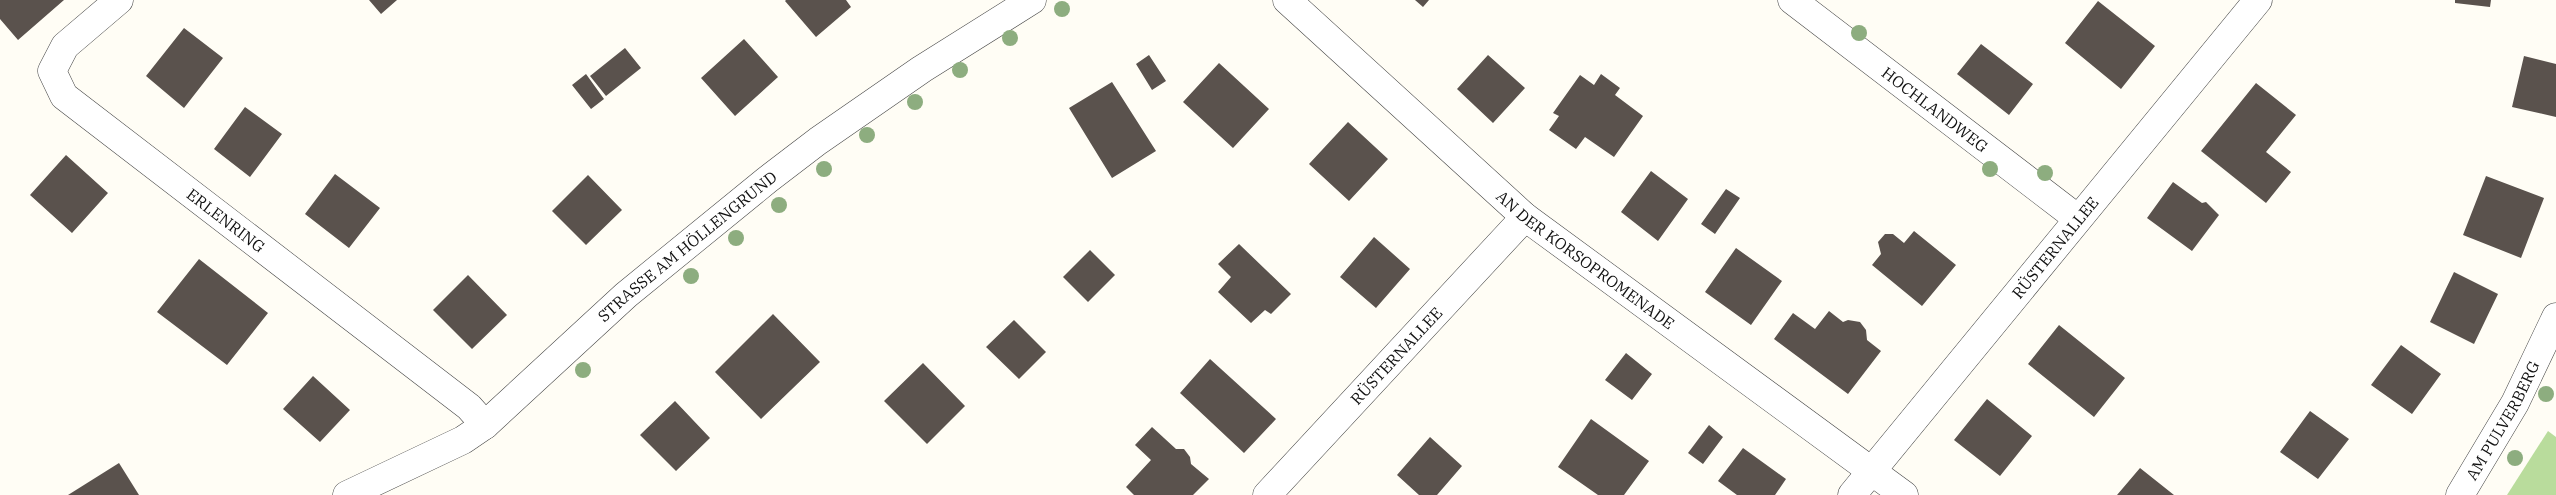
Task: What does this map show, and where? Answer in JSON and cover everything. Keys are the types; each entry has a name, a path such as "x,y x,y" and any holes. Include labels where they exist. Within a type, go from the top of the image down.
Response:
{"street":[{"name":"ERLENRING","path":"119,0 65,46 52,71 64,96 468,407 485,425"},
{"name":"STRASSE AM HÖLLENGRUND","path":"347,495 456,444 485,425 626,294 767,180 818,141 922,70 1032,0"},
{"name":"AN DER KORSOPROMENADE","path":"1287,0 1526,217 1904,495"},
{"name":"HOCHLANDWEG","path":"1792,0 2077,218"},
{"name":"RÜSTERNALLEE","path":"1852,495 2077,218 2258,0"},
{"name":"RÜSTERNALLEE","path":"1267,495 1526,217"},
{"name":"AM PULVERBERG","path":"2460,495 2515,404 2556,317"}],"green space":[{"path":"2548,431 2556,437 2556,495 2507,495"}],"building":[{"path":"0,0 64,0 18,40 0,19"},
{"path":"369,0 397,0 381,14"},
{"path":"786,0 846,0 851,7 816,37"},
{"path":"1415,0 1429,0 1423,7"},
{"path":"2455,0 2491,0 2490,7 2455,3"},
{"path":"2098,1 2155,46 2121,89 2065,43"},
{"path":"184,28 223,58 184,108 146,76"},
{"path":"744,39 778,77 735,116 701,78"},
{"path":"1981,44 2033,84 2009,115 1957,74"},
{"path":"625,48 641,68 606,96 590,76"},
{"path":"1149,55 1166,81 1152,90 1136,64"},
{"path":"1488,55 1525,88 1493,123 1457,89"},
{"path":"2524,56 2556,64 2556,117 2512,107"},
{"path":"1219,63 1269,109 1233,148 1183,102"},
{"path":"586,74 604,99 591,109 572,85"},
{"path":"1601,74 1620,88 1615,95 1643,116 1614,157 1585,137 1576,149 1549,130 1559,116 1553,113 1580,75 1594,85"},
{"path":"1112,82 1156,151 1112,178 1069,108"},
{"path":"2256,83 2296,115 2266,152 2291,172 2266,203 2201,151"},
{"path":"245,107 282,134 250,177 214,149"},
{"path":"1348,122 1388,159 1349,201 1309,164"},
{"path":"66,155 108,193 72,233 30,195"},
{"path":"1651,171 1688,199 1658,241 1621,212"},
{"path":"335,174 380,208 349,248 305,214"},
{"path":"588,175 622,210 586,245 552,211"},
{"path":"2486,176 2544,198 2521,258 2463,235"},
{"path":"2173,182 2202,203 2206,202 2219,215 2192,251 2147,218"},
{"path":"1726,189 1740,198 1715,234 1701,224"},
{"path":"1914,231 1956,265 1922,306 1872,265 1881,254 1878,242 1885,234 1893,234 1904,243"},
{"path":"1374,237 1410,269 1376,308 1340,277"},
{"path":"1239,244 1291,294 1271,314 1265,310 1251,323 1218,292 1231,277 1218,264"},
{"path":"1736,248 1782,281 1751,325 1705,292"},
{"path":"1090,250 1115,275 1088,302 1063,277"},
{"path":"199,259 268,313 227,365 157,312"},
{"path":"2454,272 2498,294 2474,344 2430,322"},
{"path":"468,275 507,315 472,349 433,310"},
{"path":"1829,311 1843,322 1848,320 1860,322 1866,330 1867,340 1881,351 1848,394 1774,339 1793,313 1815,329"},
{"path":"773,314 820,362 761,419 715,372"},
{"path":"1014,320 1046,352 1019,379 986,347"},
{"path":"2059,325 2125,378 2094,417 2028,364"},
{"path":"2401,345 2441,374 2412,414 2371,385"},
{"path":"1626,353 1652,374 1632,400 1605,380"},
{"path":"1210,359 1276,419 1244,453 1180,393"},
{"path":"923,363 965,406 927,444 884,401"},
{"path":"313,376 350,410 320,442 283,409"},
{"path":"1987,399 2032,436 2000,476 1954,440"},
{"path":"675,401 710,438 676,471 640,435"},
{"path":"2310,411 2349,439 2318,479 2280,452"},
{"path":"1591,419 1649,461 1624,495 1598,495 1558,467"},
{"path":"1709,425 1723,437 1703,464 1688,453"},
{"path":"1152,427 1176,449 1184,449 1190,457 1191,464 1209,479 1193,495 1134,495 1126,487 1151,460 1135,445"},
{"path":"1430,437 1462,466 1437,495 1419,495 1397,475"},
{"path":"1743,448 1786,479 1775,495 1737,495 1718,481"},
{"path":"119,463 139,495 68,495"},
{"path":"2140,468 2174,495 2117,495"}]}
